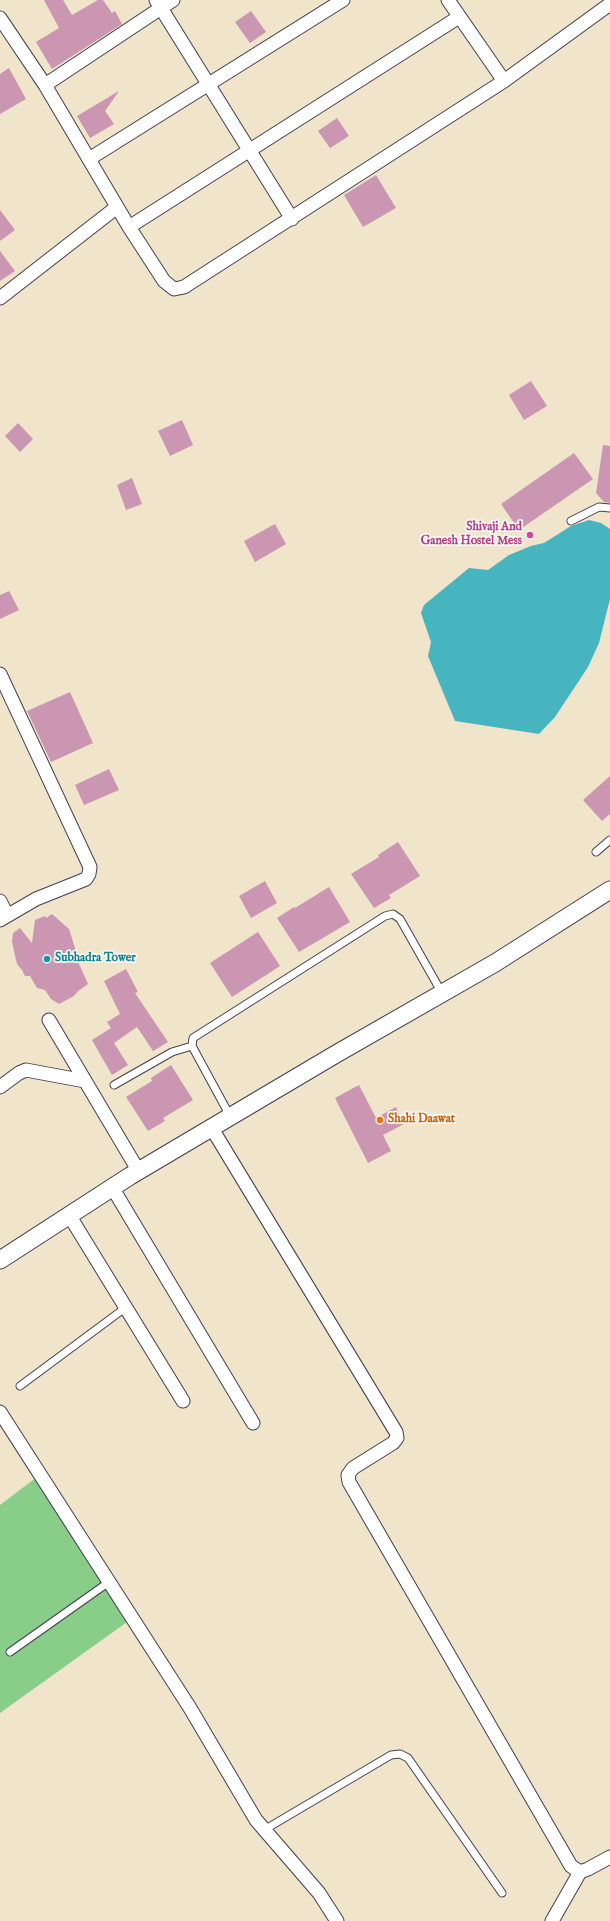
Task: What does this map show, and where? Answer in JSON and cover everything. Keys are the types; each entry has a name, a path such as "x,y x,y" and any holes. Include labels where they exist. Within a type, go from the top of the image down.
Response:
{"street":[{"path":"45,85 158,4 173,0"},
{"path":"89,159 209,86 343,0"},
{"path":"448,0 504,81"},
{"path":"158,4 292,219"},
{"path":"0,18 45,85 129,227 164,281 174,289 184,287 292,219 504,81 610,4"},
{"path":"129,227 460,17"},
{"path":"0,298 117,207"},
{"path":"0,674 90,867 90,874 86,879 36,899 4,918 0,901"},
{"path":"0,1260 138,1170 494,963 610,890"},
{"path":"49,1020 138,1170"},
{"path":"0,1087 19,1073 26,1070 85,1081"},
{"path":"211,1127 396,1432 397,1438 393,1443 353,1468 348,1475 349,1482 571,1866 580,1872"},
{"path":"112,1187 253,1423"},
{"path":"69,1215 183,1401"},
{"path":"0,1412 190,1708 249,1809 264,1830 319,1893 337,1921"},
{"path":"552,1921 580,1872 588,1870 610,1857"}],"lane":[{"path":"571,521 599,507 610,508"},
{"path":"596,852 610,840"},
{"path":"230,1116 192,1046 194,1038 199,1033 385,916 393,914 400,919 442,993"},
{"path":"114,1085 172,1052 192,1046"},
{"path":"20,1386 126,1308"},
{"path":"10,1652 109,1582"},
{"path":"264,1830 390,1755 400,1754 408,1758 502,1893"}],"green space":[{"path":"41,1474 134,1617 0,1713 0,1505"}],"water":[{"path":"589,520 601,523 610,529 610,599 599,643 588,667 555,717 539,734 455,721 428,656 431,642 421,613 424,605 469,568 488,570 509,555 531,546 544,543 571,526"}],"building":[{"path":"44,0 63,0 72,15 98,0 103,0 112,13 115,11 122,24 52,69 36,42 59,28"},
{"path":"251,11 266,32 250,43 235,22"},
{"path":"9,68 26,99 0,114 0,74"},
{"path":"119,91 105,111 114,124 90,138 77,116"},
{"path":"337,118 349,136 330,148 318,131"},
{"path":"376,175 396,208 363,227 344,195"},
{"path":"0,210 15,230 0,241"},
{"path":"0,251 15,271 0,281"},
{"path":"531,381 547,406 524,420 509,395"},
{"path":"182,420 193,445 170,456 158,431"},
{"path":"18,423 33,439 20,452 5,436"},
{"path":"603,445 610,446 610,503 604,502 596,493"},
{"path":"574,453 593,479 519,530 501,504"},
{"path":"132,478 142,504 126,510 117,485"},
{"path":"275,524 286,544 255,562 244,541"},
{"path":"9,591 19,610 0,619 0,595"},
{"path":"70,692 93,743 51,762 27,711"},
{"path":"109,769 119,790 84,805 75,785"},
{"path":"610,776 610,814 602,821 583,800"},
{"path":"398,842 420,876 389,895 391,898 374,908 351,874 379,857 378,855"},
{"path":"265,881 277,903 251,918 239,896"},
{"path":"329,887 350,922 299,952 277,918"},
{"name":"Subhadra Tower","path":"52,914 69,929 75,948 75,955 88,984 74,996 59,1004 51,999 45,990 37,988 30,976 25,976 17,964 12,942 13,933 20,928 32,943 35,920 45,916 46,918"},
{"path":"258,932 280,966 232,997 210,963"},
{"path":"126,969 138,992 135,993 168,1042 153,1051 137,1027 114,1043 128,1065 112,1075 92,1040 111,1028 107,1022 120,1014 104,981"},
{"path":"171,1065 193,1100 163,1118 165,1121 148,1131 126,1097 152,1081 151,1078"},
{"path":"359,1085 376,1118 396,1107 404,1124 383,1135 391,1151 368,1163 335,1098"}],"place":[{"name":"Shivaji And Ganesh Hostel Mess","path":"530,535"},
{"name":"Subhadra Tower","path":"47,959"},
{"name":"Shahi Daawat","path":"380,1120"}]}
